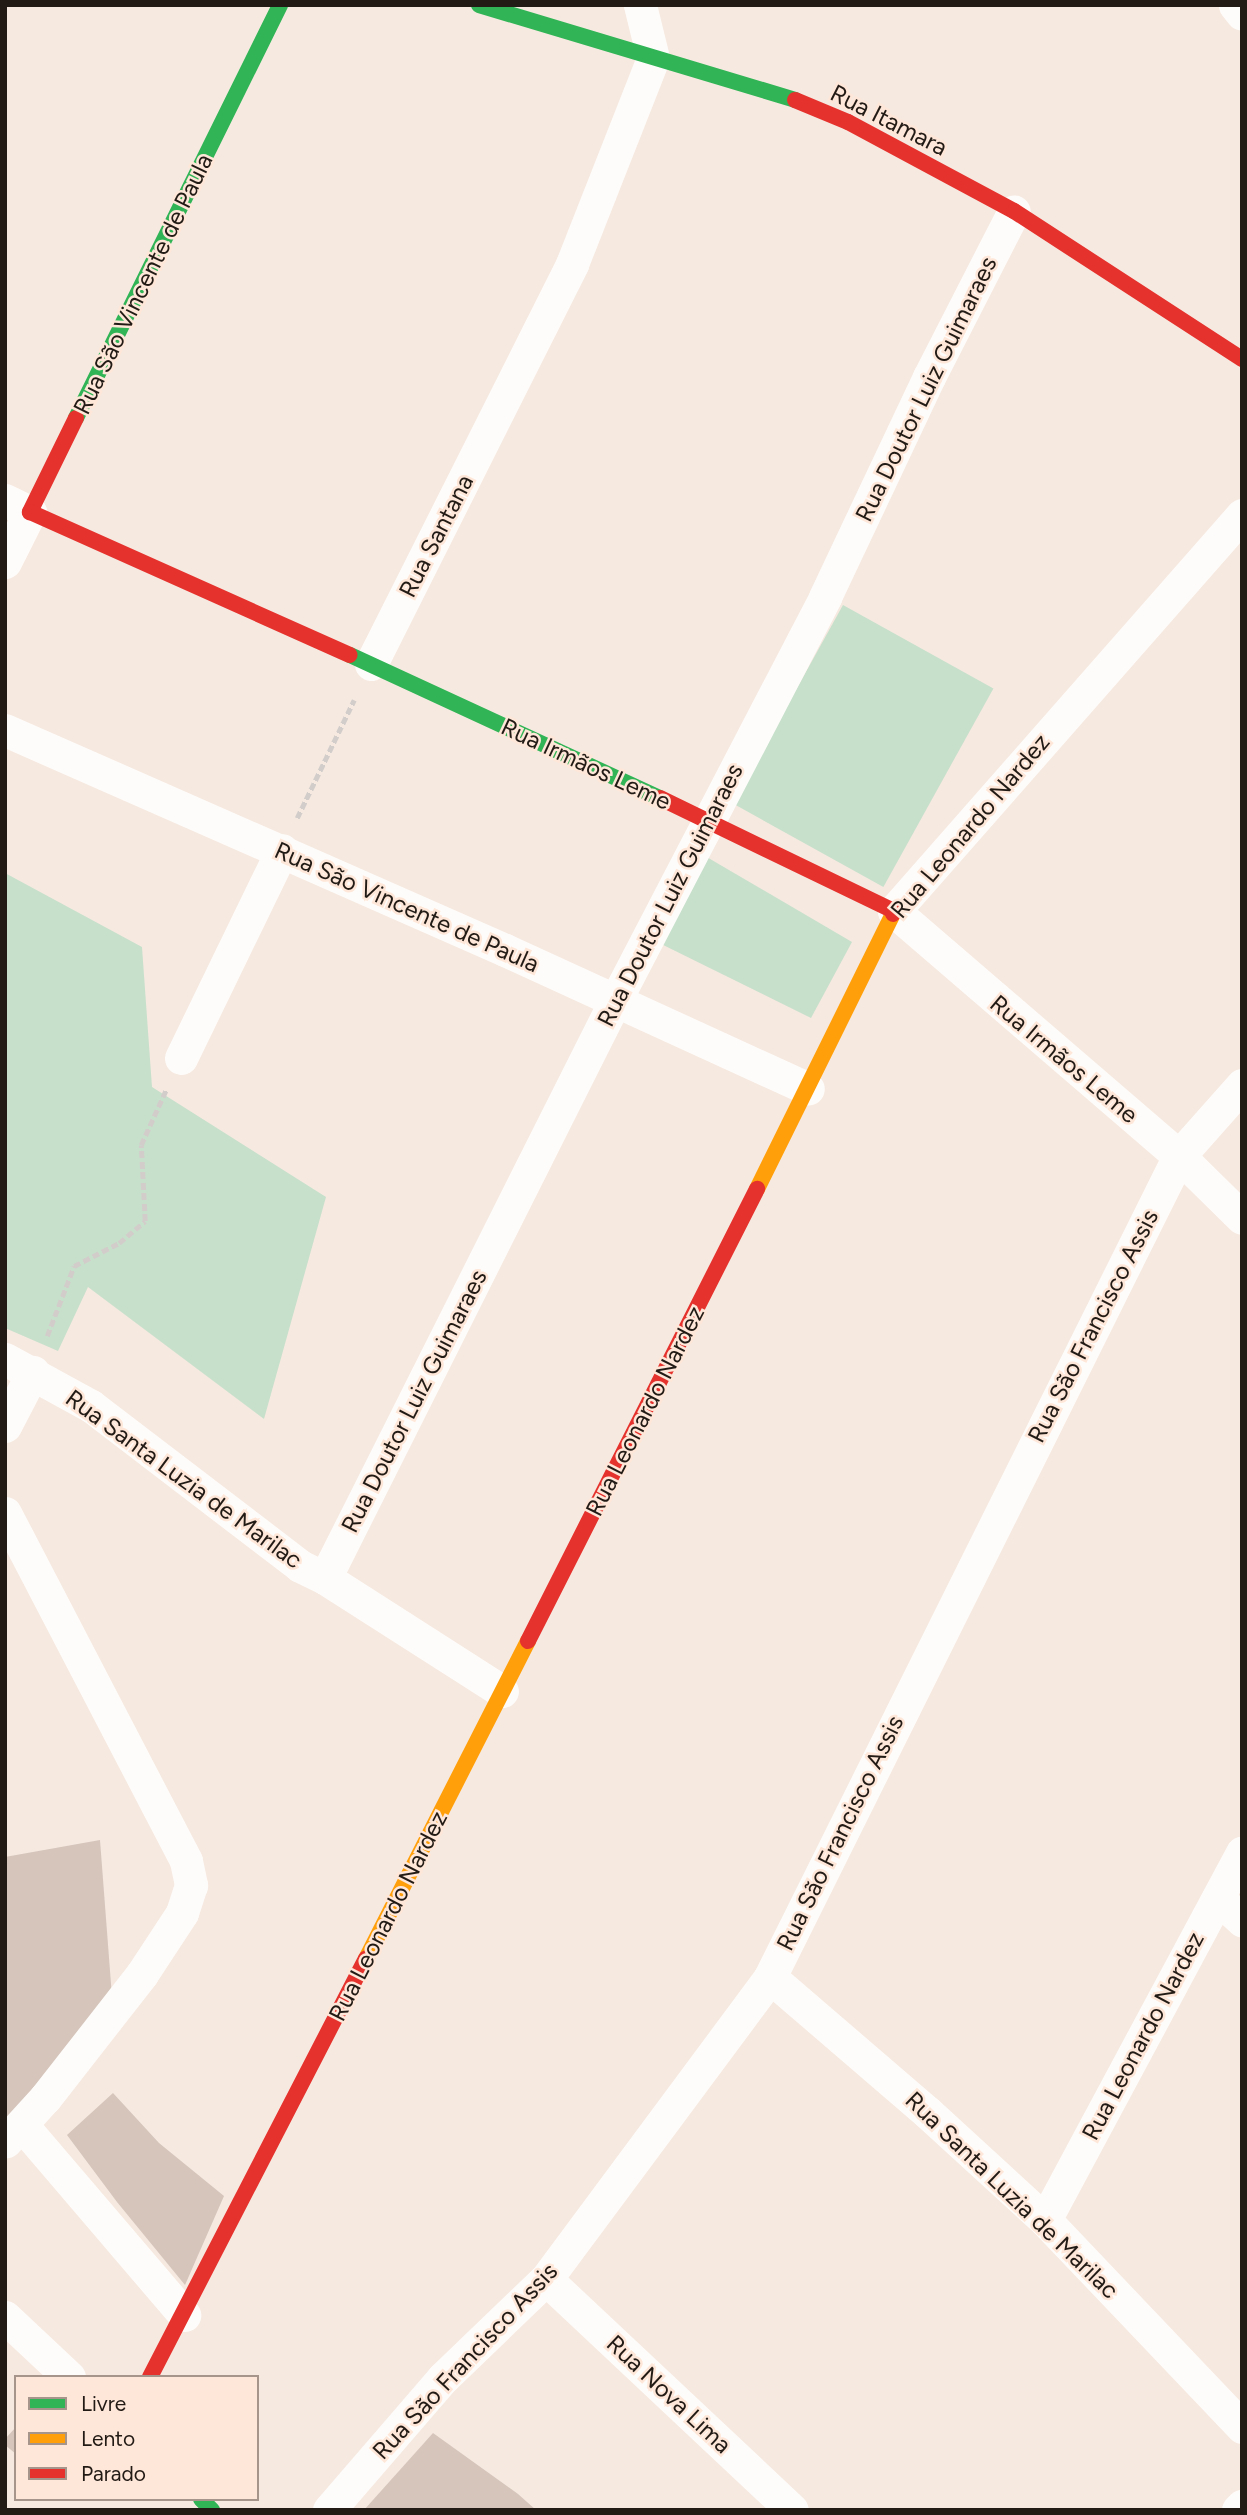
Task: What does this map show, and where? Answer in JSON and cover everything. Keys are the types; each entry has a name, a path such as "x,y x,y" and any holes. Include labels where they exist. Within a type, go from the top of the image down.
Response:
{"street":[{"name":"Rua São Vincente de Paula","path":"5,562 18,506 279,5"},
{"name":"Rua Itamara","path":"479,5 772,91 836,117 1014,211 1242,359"},
{"path":"640,5 653,58"},
{"path":"1235,5 1242,14"},
{"name":"Rua Santana","path":"371,664 572,264 653,58"},
{"name":"Rua Doutor Luiz Guimaraes","path":"325,1578 707,820 825,597 929,377 1014,211"},
{"name":"Rua Irmãos Leme","path":"18,506 371,664 707,820 894,911 1179,1156 1242,1218"},
{"name":"Rua Leonardo Nardez","path":"151,2375 502,1691 807,1089 894,911 1242,515"},
{"name":"Rua São Vincente de Paula","path":"5,730 282,850 807,1089"},
{"path":"181,1058 282,850"},
{"name":"Rua São Francisco Assis","path":"329,2510 443,2378 546,2279 770,1977 1179,1156 1242,1085"},
{"path":"5,1426 19,1366"},
{"name":"Rua Santa Luzia de Marilac","path":"19,1366 91,1406 274,1548 502,1691"},
{"path":"5,1513 186,1861 191,1885 182,1913 142,1974 13,2134 184,2315"},
{"name":"Rua Leonardo Nardez","path":"1045,2220 1230,1909 1242,1852"},
{"name":"Rua Santa Luzia de Marilac","path":"770,1977 927,2112 1045,2220 1242,2427"},
{"name":"Rua Nova Lima","path":"546,2279 792,2510"},
{"path":"5,2317 67,2375"}],"path":[{"path":"282,850 371,664"},
{"path":"19,1366 74,1266 119,1243 145,1221 141,1145 181,1058"}],"green space":[{"path":"843,605 993,688 883,887 733,804"},
{"path":"705,856 852,942 811,1018 651,939"},
{"path":"5,873 142,947 152,1087 326,1197 264,1419 88,1287 58,1351 5,1328"}],"building":[{"path":"100,1840 112,1997 5,2123 5,1857"},
{"path":"113,2093 159,2143 224,2196 185,2285 117,2202 67,2135"},
{"path":"14,2429 14,2452 5,2445 5,2439"},
{"path":"433,2433 518,2494 536,2510 364,2510"}],"traffic: fast":[{"path":"76,418 280,5"},
{"path":"479,5 795,100"},
{"path":"350,655 660,798"},
{"path":"203,2501 212,2510"}],"traffic: slow":[{"path":"757,1189 893,914"},
{"path":"366,1959 528,1641"}],"traffic: jam":[{"path":"795,100 848,122 1014,211 1242,359"},
{"path":"76,418 30,512 350,655"},
{"path":"660,798 894,911 893,914"},
{"path":"528,1641 757,1189"},
{"path":"151,2375 366,1959"}]}
